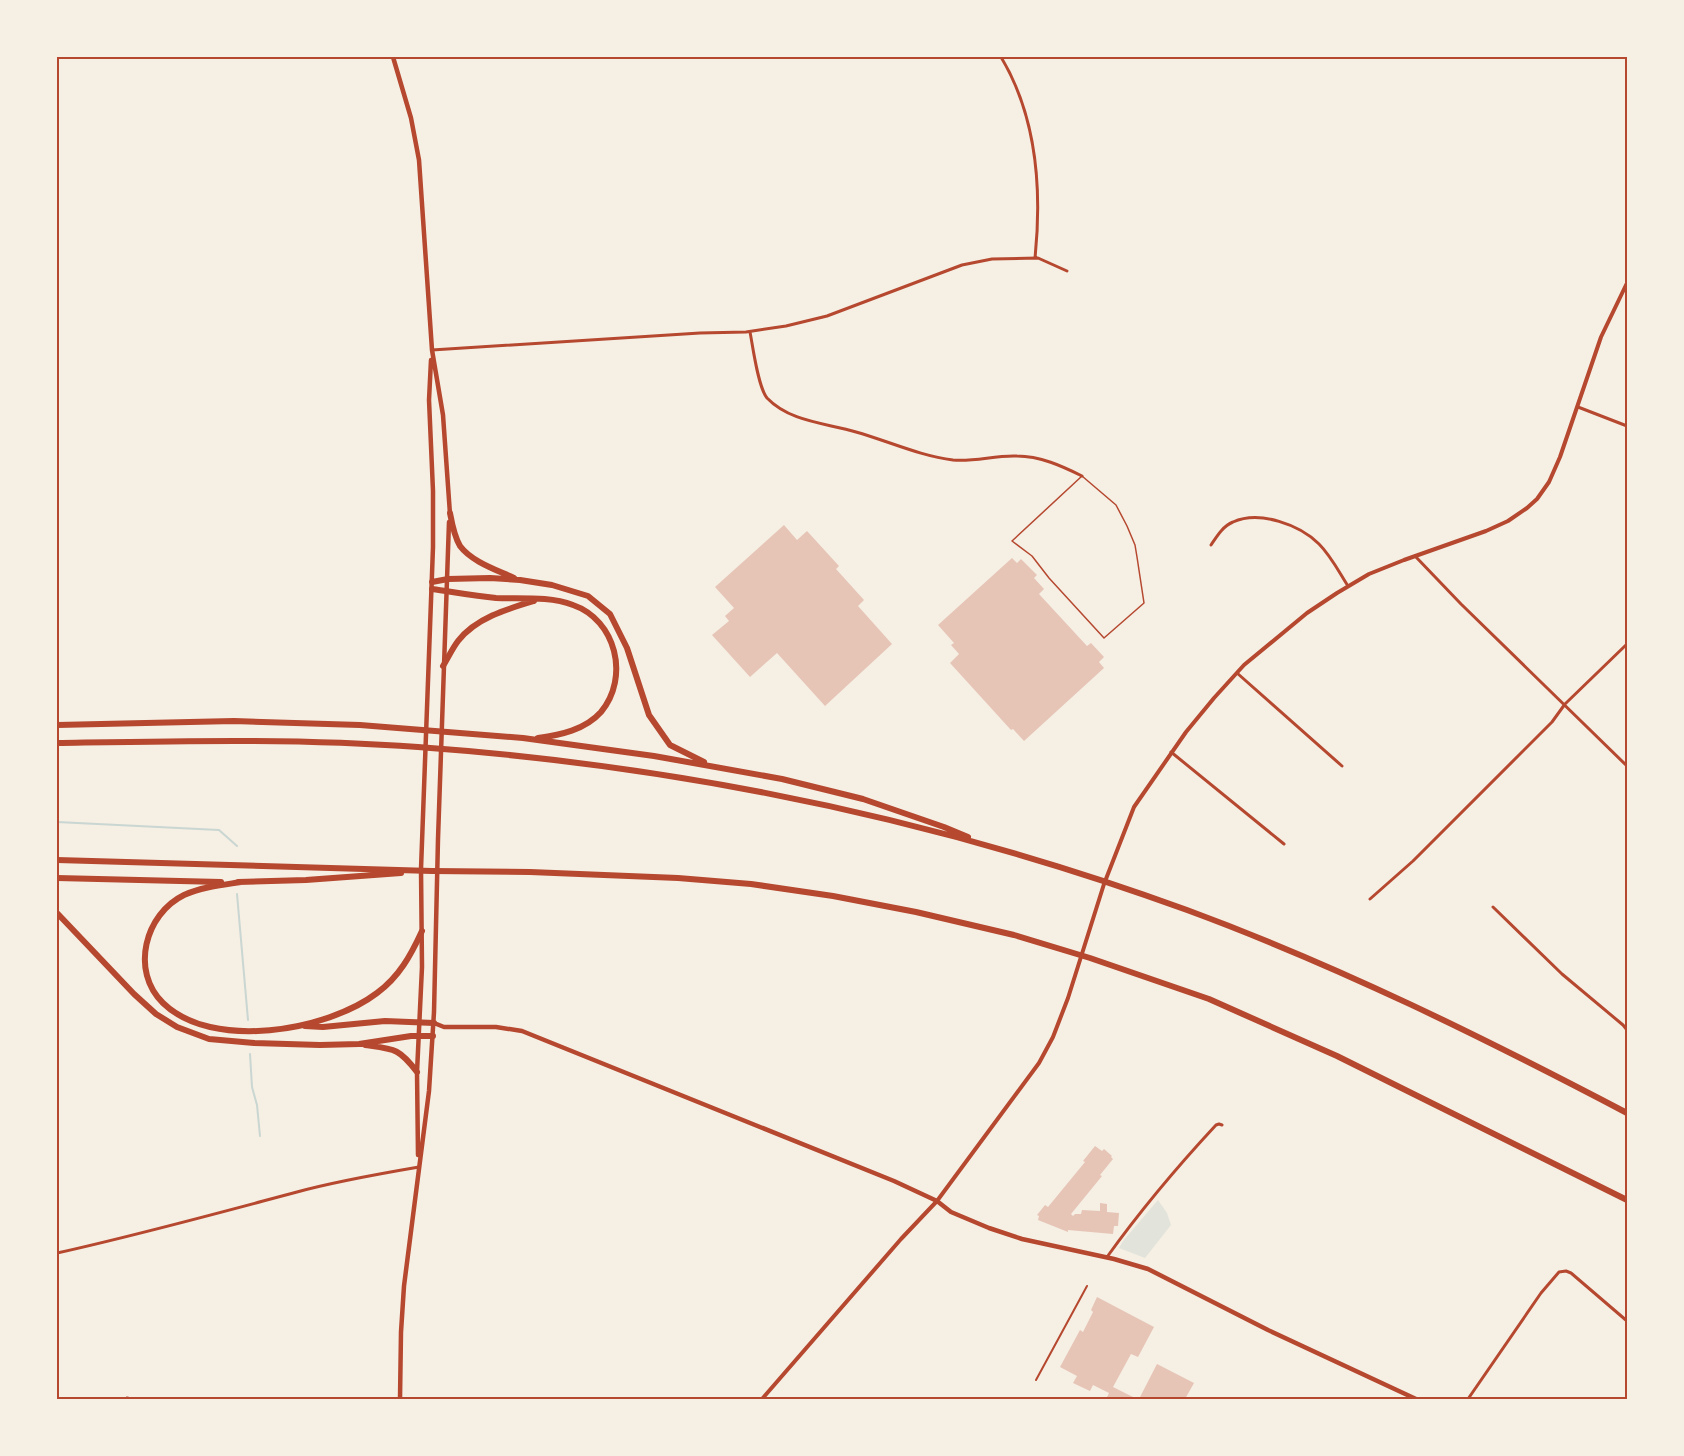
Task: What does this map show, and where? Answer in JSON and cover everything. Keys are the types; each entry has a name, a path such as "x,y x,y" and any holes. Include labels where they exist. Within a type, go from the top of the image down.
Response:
{"highway":[{"path":"450,513 454,531 461,546 472,558 520,580"},
{"path":"432,586 448,579 490,578 552,585 588,596 610,614 627,648 648,716 670,745 710,765"},
{"path":"432,586 448,591 495,598 573,604 591,614 605,630 614,645 617,669 614,689 601,711 571,732 530,739"},
{"path":"443,666 459,640 481,621 506,609 540,600"},
{"path":"58,725 234,721 360,725 480,734 604,748 782,779 862,799 944,827 991,847"},
{"path":"57,743 195,740 334,742 457,750 594,765 684,778 784,797 921,828 991,847 1156,899 1248,933 1467,1030 1627,1113"},
{"path":"57,860 611,874 678,878 751,884 916,912 1014,935 1090,958 1209,999 1336,1056 1627,1200"},
{"path":"57,878 242,882 432,871"},
{"path":"242,882 200,889 183,896 165,908 153,925 148,935 144,961 149,984 162,1003 191,1021 211,1028 248,1031 385,1021 434,1023"},
{"path":"57,912 134,994 156,1014 177,1027 209,1039 283,1044 359,1044 419,1035 433,1036"},
{"path":"302,1026 348,1010 377,994 398,975 422,931"},
{"path":"359,1044 398,1051 417,1072"}],"main road":[{"path":"393,57 411,118 419,160 432,350 443,415 450,513 443,666 434,1023 429,1091 404,1286 400,1399"},
{"path":"419,1167 417,1072 432,586 433,491 429,400 432,350"},
{"path":"434,1023 444,1028 496,1027 522,1031 894,1182 937,1201 951,1212 1011,1235 1148,1269 1271,1331 1416,1399"},
{"path":"433,1036 444,1028"}],"street":[{"path":"1001,57 1018,92 1029,124 1035,156 1038,192 1035,258"},
{"path":"432,350 504,344 750,332 827,316 962,265 992,259 1035,258 1067,271"},
{"path":"762,1399 901,1239 937,1201 1039,1063 1053,1037 1114,856 1134,807 1171,752 1237,673 1307,613 1369,574 1508,521 1537,499 1549,482 1560,457 1601,337 1627,283"},
{"path":"750,332 760,384 766,397 787,412 814,423 855,432 951,460 974,461 1018,456 1039,459 1082,476"},
{"path":"1578,407 1627,426"},
{"path":"1211,544 1221,531 1234,522 1268,519 1280,522 1292,526 1318,543 1348,586"},
{"path":"1415,556 1627,766"},
{"path":"1370,900 1413,861 1627,644"},
{"path":"1237,673 1342,766"},
{"path":"1171,752 1284,844"},
{"path":"1492,907 1562,974 1627,1030"},
{"path":"1623,1025 1627,1021"},
{"path":"1107,1257 1182,1163 1216,1125 1222,1125"},
{"path":"57,1253 121,1239 296,1192 419,1167"},
{"path":"1468,1399 1541,1293 1563,1270 1570,1273 1627,1322"},
{"path":"1036,1380 1087,1286"}],"lane":[{"path":"1082,476 1116,505 1127,526 1135,545 1144,603 1104,638 1032,556 1012,541 1082,476"}],"shaded area":[{"path":"1158,1200 1167,1213 1171,1225 1145,1258 1119,1248 1123,1241"}],"building":[{"path":"784,525 797,540 807,531 839,566 836,569 864,600 858,606 892,644 825,706 777,653 750,677 712,635 729,621 725,616 734,608 715,587"},
{"path":"1012,558 1017,563 1021,559 1037,575 1034,578 1044,589 1039,594 1087,646 1091,643 1104,657 1099,662 1104,668 1024,741 1013,729 1011,730 950,663 959,654 951,645 954,643 938,625"},
{"path":"1095,1146 1102,1151 1104,1149 1113,1159 1071,1214 1073,1216 1081,1214 1082,1210 1100,1211 1100,1203 1107,1204 1107,1212 1119,1213 1118,1226 1114,1226 1113,1234 1068,1230 1068,1232 1038,1220 1037,1215 1045,1205 1048,1207 1085,1162 1083,1161"},
{"path":"1097,1297 1154,1327 1138,1357 1131,1354 1113,1387 1137,1399 1106,1399 1109,1393 1093,1385 1090,1391 1073,1383 1077,1376 1060,1367 1080,1330 1083,1332 1093,1312 1091,1310"},
{"path":"1157,1364 1194,1383 1185,1399 1139,1399"}],"waterway":[{"path":"57,822 219,830 237,846"},
{"path":"237,894 248,1020"},
{"path":"250,1054 252,1087 257,1105 260,1136"}]}
